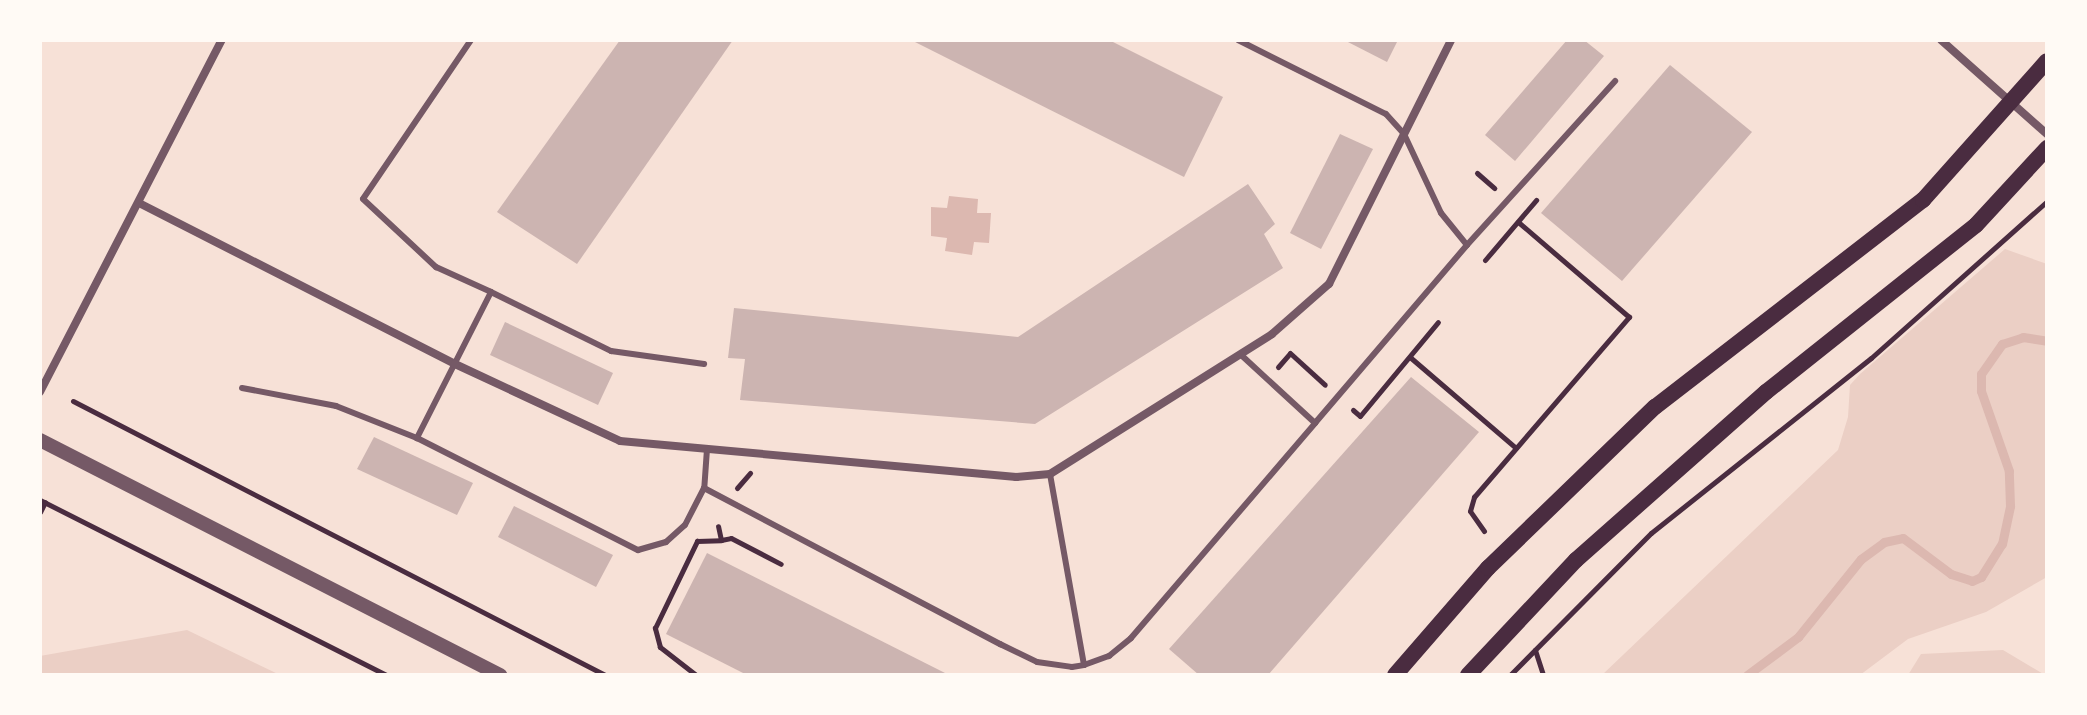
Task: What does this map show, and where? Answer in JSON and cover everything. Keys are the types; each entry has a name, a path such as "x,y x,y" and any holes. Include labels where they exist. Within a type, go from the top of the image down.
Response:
{"main road":[{"path":"1395,675 1488,568 1655,407 1923,200 2047,61"},
{"path":"1468,675 1576,560 1766,392 1976,225 2047,148"}],"street":[{"path":"40,392 222,40"},
{"path":"139,203 455,364 620,441 1016,477 1050,474 1241,355 1306,309 1329,284 1451,40"},
{"path":"1941,40 2047,134"},
{"path":"40,440 500,675"}],"lane":[{"path":"471,40 363,199 436,267 611,351 704,364"},
{"path":"1238,40 1386,114 1404,134 1441,213 1467,245"},
{"path":"704,488 1037,662 1061,668 1084,665 1109,656 1131,638 1467,245 1615,81"},
{"path":"417,438 491,292"},
{"path":"1241,355 1315,423"},
{"path":"242,388 336,406 417,438 638,550 666,542 685,525 704,488 707,449"},
{"path":"1050,474 1084,665"}],"path":[{"path":"1477,173 1494,188"},
{"path":"1485,260 1542,193"},
{"path":"1510,675 1651,533 1882,349 2047,201"},
{"path":"1484,531 1469,506 1629,317 1518,222"},
{"path":"1353,410 1360,416 1438,322"},
{"path":"1278,367 1290,353 1325,385"},
{"path":"1411,358 1516,448"},
{"path":"73,401 605,675"},
{"path":"737,489 746,472 758,474"},
{"path":"40,512 42,501 386,675"},
{"path":"718,526 721,540"},
{"path":"696,675 660,647 655,628 697,541 731,538 781,564"},
{"path":"1535,649 1543,675"}],"shaded area":[{"path":"949,196 978,199 977,213 991,213 989,243 974,242 972,255 945,251 947,238 931,236 931,207 947,208"},
{"path":"2005,249 2047,264 2047,577 1986,612 1908,639 1860,675 1602,675 1838,450 1848,417 1850,385 1860,374"},
{"path":"187,630 280,675 40,675 40,656"},
{"path":"2003,650 2045,675 1908,675 1921,654"}],"building":[{"path":"620,40 733,40 577,264 497,212"},
{"path":"911,40 1109,40 1223,97 1184,177"},
{"path":"1344,40 1398,40 1387,62"},
{"path":"1567,40 1584,40 1604,56 1515,161 1485,135"},
{"path":"1670,65 1752,132 1622,281 1541,213"},
{"path":"1340,134 1373,149 1321,249 1290,233"},
{"path":"1248,184 1275,224 1264,234 1283,268 1035,424 740,400 745,359 728,358 734,308 1018,337"},
{"path":"505,322 613,373 598,405 490,355"},
{"path":"1411,377 1479,432 1268,675 1199,675 1169,649"},
{"path":"374,437 473,483 457,515 357,469"},
{"path":"514,506 613,555 596,587 498,537"},
{"path":"707,553 949,675 747,675 666,634"}],"waterway":[{"path":"1747,675 1798,637 1861,559 1884,542 1903,538 1951,574 1972,581 1981,577 2002,544 2010,506 2009,471 1981,391 1981,374 2002,344 2023,337 2047,341"}]}
